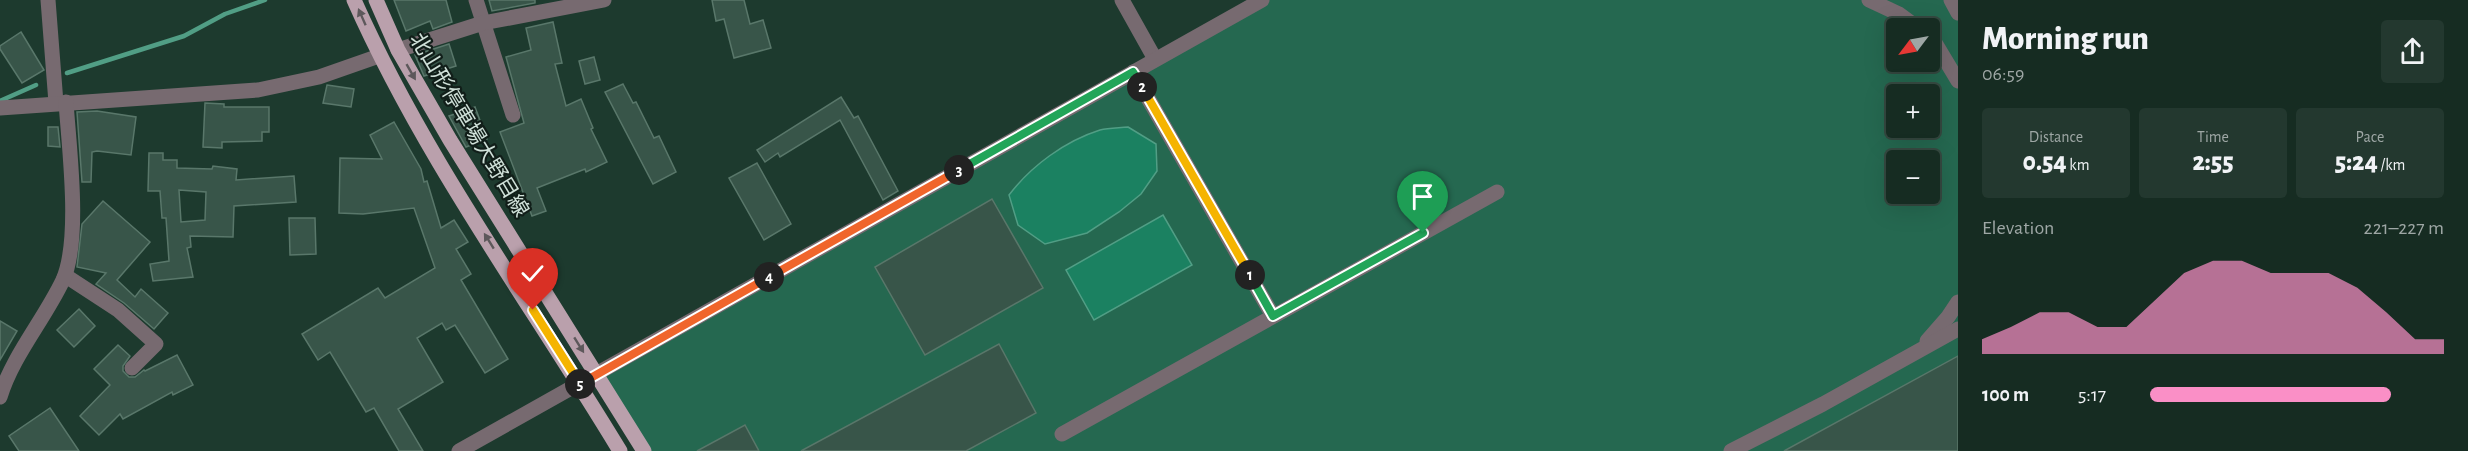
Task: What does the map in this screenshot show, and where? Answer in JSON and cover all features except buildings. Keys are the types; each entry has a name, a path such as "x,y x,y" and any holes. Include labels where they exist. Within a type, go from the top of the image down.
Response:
{"main road":[{"name":"北山形停車場大野目線","path":"354,0 379,56 439,164 580,384 620,451"},
{"name":"北山形停車場大野目線","path":"376,0 398,50 450,140 644,451"}],"street":[{"path":"0,397 18,357 64,278 69,259 73,218 48,0"},
{"path":"476,0 513,115"},
{"path":"398,50 483,23 604,0"},
{"path":"1122,0 1155,59"},
{"path":"459,451 1263,0"},
{"path":"1869,0 1904,18"},
{"path":"1951,0 1958,13"},
{"path":"1940,51 1958,81"},
{"path":"0,108 258,90 318,77 379,56"},
{"path":"1133,72 1273,316"},
{"path":"1062,434 1497,192"},
{"path":"64,278 69,278 118,310 156,344 132,368"},
{"path":"1917,352 1958,302"},
{"path":"1731,451 1958,329"}],"shaded area":[{"path":"1262,0 1951,0 1958,13 1958,451 644,451 597,374"},
{"path":"1128,127 1156,144 1157,171 1141,194 1087,233 1045,244 1018,225 1009,195 1038,165 1062,148 1087,135 1103,129"},
{"path":"1163,215 1192,265 1094,320 1066,270"}],"waterway":[{"path":"67,73 184,36 225,14 265,0"},
{"path":"0,101 36,85"}],"route":[{"path":"533,310 580,384 1133,72 1273,316 1423,233"}]}
